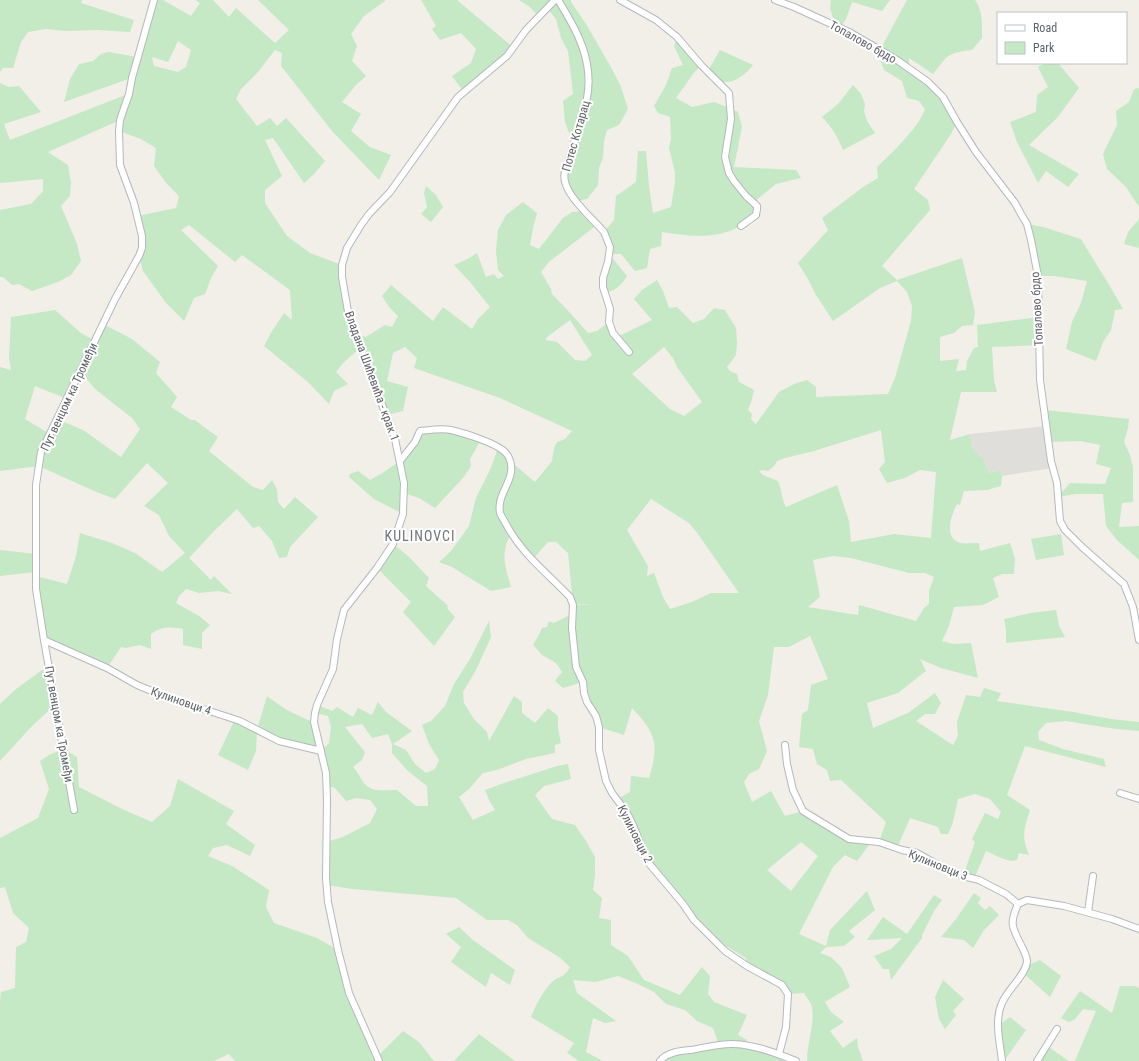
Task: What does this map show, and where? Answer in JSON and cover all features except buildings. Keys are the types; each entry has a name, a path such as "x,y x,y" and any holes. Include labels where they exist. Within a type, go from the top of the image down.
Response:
{"street":[{"name":"Пут венцом ка Тромеђи","path":"74,810 36,589 36,485 41,452 115,299 142,248 142,236 138,216 120,165 119,131 120,120 129,94 132,78 154,0"},
{"name":"Потес Котарац","path":"556,0 572,23 581,41 589,79 587,97 567,166 563,172 564,179 568,191 604,232 608,240 610,247 608,262 603,278 603,287 610,309 609,322 613,332 629,352"},
{"name":"Владана Шићевића - крак 1","path":"379,1061 348,992 328,902 326,878 326,773 314,722 315,713 332,675 340,622 344,610 377,568 393,544 403,514 404,483 395,439 349,317 342,277 342,265 345,255 368,214 390,192 458,97 507,56 526,30 556,0"},
{"path":"620,0 656,20 677,36 701,65 729,93 731,119 725,157 729,172 734,181 746,196 757,206 756,215 741,226"},
{"name":"Топалово брдо","path":"775,0 851,33 897,60 928,82 943,97 976,152 1022,214 1027,224 1038,276 1040,380 1051,461 1057,483 1060,521 1065,530 1082,548 1124,584 1133,608 1139,640"},
{"name":"Кулиновци 2","path":"400,461 415,442 420,431 431,430 450,430 476,438 505,452 511,462 511,472 503,490 500,502 500,513 511,533 524,551 570,597 573,605 572,628 576,667 583,682 587,702 596,716 600,727 599,750 606,781 612,793 627,813 633,824 647,861 683,904 694,920 725,951 747,966 782,985 788,994 786,1027 779,1054"},
{"name":"Кулиновци 4","path":"44,640 106,668 137,685 164,696 240,721 279,741 321,751"},
{"name":"Кулиновци 3","path":"785,745 787,764 793,790 803,811 849,839 879,842 902,850 917,853 940,866 963,876 979,880 1006,894 1018,904"},
{"path":"1120,793 1139,799"},
{"path":"1088,912 1093,876"},
{"path":"1002,1061 999,1014 1001,1004 1023,973 1027,961 1012,923 1018,904 1027,900 1036,901 1088,912 1123,922 1139,929"},
{"path":"1037,1061 1057,1029"},
{"path":"660,1061 663,1057 679,1052 732,1044 779,1054 796,1061"}],"shaded area":[{"path":"1047,426 1053,468 1002,476 1000,470 989,473 984,459 973,450 970,434"}],"green space":[{"path":"0,0 82,0 81,3 134,20 130,32 98,30 65,31 46,29 28,32 21,42 13,68 3,68 0,72"},
{"path":"154,0 163,0 191,16 200,3 195,0 213,0 229,17 236,8 275,43 289,30 258,0 385,0 364,16 351,34 357,46 352,61 366,76 355,86 342,102 361,114 351,131 370,147 391,155 379,180 332,131 281,66 282,53 275,50 258,72 241,89 236,99 257,126 270,118 277,126 286,118 325,161 304,183 273,138 265,140 282,176 265,190 265,203 287,236 310,253 342,265 355,334 366,337 385,325 392,327 398,316 389,307 382,296 391,285 433,321 443,307 472,329 478,319 490,307 454,265 477,253 486,277 494,274 498,279 504,276 498,270 496,251 498,230 506,215 523,202 537,213 530,245 539,249 563,218 572,212 586,211 598,224 549,262 541,272 551,289 552,294 588,333 597,331 609,322 617,337 652,320 634,299 642,290 657,280 669,308 677,307 693,323 704,319 714,308 725,310 736,328 737,343 736,355 727,367 730,371 737,374 739,382 754,390 748,410 752,414 751,419 756,424 779,392 794,384 807,380 816,387 816,397 888,394 895,378 911,321 912,306 907,292 897,281 880,288 833,321 798,263 828,230 822,218 863,187 878,178 877,167 911,131 922,116 925,109 919,101 907,98 902,81 884,70 880,59 880,50 907,0 975,0 978,4 981,13 982,38 972,50 957,52 949,56 933,74 909,58 909,68 943,97 957,122 951,134 914,189 928,200 930,210 882,266 897,280 962,258 975,312 973,325 962,326 954,333 940,337 940,361 959,359 956,371 966,370 967,361 974,348 978,347 977,325 1039,317 1039,345 992,347 994,380 997,392 961,392 950,440 970,434 973,450 984,459 989,473 1000,470 1002,476 1001,486 987,490 964,491 960,505 957,504 951,520 950,531 952,536 960,543 979,543 980,551 1010,543 1015,559 1014,574 1002,574 993,578 999,597 983,605 954,607 949,626 942,641 953,644 971,643 978,678 941,668 920,659 926,671 898,693 867,703 873,728 908,713 935,693 941,703 935,714 925,714 916,721 953,745 958,736 957,722 966,695 980,697 984,688 1001,693 997,701 1139,722 1139,731 1066,721 1046,723 1038,732 1039,740 1063,749 1104,759 1106,767 1025,746 1007,795 1030,810 1024,832 1029,855 1019,853 1017,860 1013,861 1001,858 986,851 974,879 963,876 975,842 972,839 985,813 998,819 1001,812 990,799 975,794 958,799 953,822 948,834 941,834 938,827 910,818 897,848 879,842 886,822 841,780 830,781 827,770 817,764 813,749 799,747 802,714 808,710 811,685 828,679 810,636 789,647 774,647 768,695 759,721 767,751 759,769 749,774 744,782 752,802 771,791 785,816 803,811 849,839 872,841 857,861 845,855 833,867 799,934 826,946 830,930 867,891 875,910 849,931 855,937 844,946 826,947 820,953 831,957 842,968 850,987 825,1002 831,1012 844,1022 830,1031 843,1048 857,1038 858,1047 863,1061 807,1061 813,1013 810,1001 804,993 788,994 782,985 747,966 746,958 708,935 647,861 633,825 617,799 630,792 631,776 649,778 655,748 654,740 647,725 632,708 624,735 599,727 587,702 583,682 563,688 555,681 562,672 556,663 542,655 533,645 542,628 547,627 549,621 554,623 572,614 573,605 593,604 573,604 568,553 556,542 548,542 532,560 511,533 506,548 505,566 511,587 491,591 452,567 439,562 451,551 469,526 476,498 490,470 498,448 511,462 535,482 552,461 554,448 557,442 565,439 572,431 500,398 414,368 417,358 405,347 393,353 387,381 408,387 403,411 387,415 360,348 343,363 336,372 348,384 334,391 329,404 308,382 264,346 284,313 292,320 290,290 242,255 235,262 189,225 181,230 218,266 211,278 205,294 194,298 184,321 166,303 143,271 139,256 142,248 138,216 176,208 179,196 167,184 154,166 156,148 141,139 119,131 120,120 48,152 68,165 71,183 70,196 61,206 77,244 81,261 71,275 58,282 32,291 19,284 12,285 3,277 0,277 0,210 31,204 43,191 43,179 0,183 0,83 9,87 19,86 41,112 4,124 10,140 128,94 131,78 64,102 70,79 79,64 93,61 101,54 109,52 137,57","holes":["178,41 191,50 186,67 178,72 154,66 152,57 168,62","570,320 592,355 585,361 575,360 557,342 546,340 547,337","664,347 702,402 684,416 670,409 632,374","881,430 885,462 879,469 887,483 905,478 920,470 936,472 931,538 894,534 851,542 849,521 837,485 786,507 778,481 763,475 759,471 768,471 777,461 814,451","651,499 689,523 739,593 711,593 692,602 670,609 663,597 654,573 647,576 648,566 627,530","833,556 851,558 909,573 925,573 934,577 929,591 929,604 924,608 916,621 859,605 858,615 808,607 820,597 813,560","801,842 818,856 791,891 767,870"]},
{"path":"421,0 457,0 514,48 464,92 452,76 471,63 476,49 461,33 440,40 432,29 436,26"},
{"path":"519,0 571,0 621,87 628,109 619,125 607,130 604,141 603,158 599,168 598,185 587,199 576,201 564,179 573,144 565,122 563,101 573,94 568,51 561,38 556,19 547,8 539,17 530,7"},
{"path":"831,0 890,0 882,11 852,2 846,19 840,28 836,26 830,9"},
{"path":"677,37 701,65 676,98 692,107 714,102 738,112 742,127 734,167 796,170 801,178 776,184 754,202 757,212 740,226 731,230 702,236 662,232 661,246 650,249 647,268 635,271 621,254 609,254 604,232 614,220 616,196 636,182 638,151 646,151 653,213 671,207 675,172 669,148 671,139 670,117 658,113 654,106 666,85 672,68 683,65 674,46"},
{"path":"720,50 753,65 746,73 737,79 727,82 717,80 713,78 708,71"},
{"path":"1044,64 1059,64 1079,88 1058,117 1029,145 1079,174 1068,187 1046,171 1038,183 1017,142 1010,122 1036,112 1037,95 1048,87 1038,67"},
{"path":"853,85 861,94 865,104 864,111 867,121 875,133 843,150 834,132 822,117 838,104"},
{"path":"1139,88 1139,207 1126,187 1107,169 1103,154 1117,125 1116,111 1129,102 1134,89"},
{"path":"426,186 436,195 443,207 431,222 421,214 427,207 424,193"},
{"path":"1139,219 1139,248 1124,244 1128,232"},
{"path":"1027,224 1043,227 1081,239 1123,309 1115,310 1111,330 1103,342 1096,361 1066,349 1072,322 1081,303 1087,281 1054,276 1038,276"},
{"path":"609,254 627,276 618,287 605,293 603,287"},
{"path":"55,310 81,333 95,341 103,324 132,339 160,362 156,373 177,397 171,407 191,420 195,420 218,437 209,451 253,487 263,490 272,480 277,489 278,502 284,509 295,497 318,517 290,547 287,557 279,558 272,541 259,526 253,528 237,509 189,558 211,580 214,576 232,594 218,591 199,593 186,589 179,596 176,603 199,616 210,625 202,633 202,649 183,645 183,629 163,628 151,634 151,649 140,645 126,648 121,647 107,668 44,640 36,576 67,584 76,556 80,533 112,543 135,553 162,572 185,553 169,536 159,515 144,506 168,483 147,463 115,499 39,466 0,471 0,367 11,370 9,359 11,317","holes":["81,372 95,389 132,418 140,429 121,457 83,430 57,419 50,434 25,419 35,386 67,399"]},
{"path":"1045,410 1129,419 1124,442 1130,455 1133,467 1133,502 1122,503 1119,527 1139,526 1139,560 1117,540 1106,526 1103,494 1076,494 1058,497 1070,483 1105,484 1111,468 1096,464 1100,445 1080,441 1050,442"},
{"path":"450,430 481,440 470,459 471,466 463,478 435,508 419,498 404,493 403,514 374,499 349,477 350,474 358,471 370,480 381,474 400,461 420,431"},
{"path":"1061,534 1064,555 1036,560 1031,539"},
{"path":"393,544 408,556 429,578 426,586 448,606 447,608 455,617 434,646 403,612 411,602 377,568"},
{"path":"0,550 36,554 35,572 0,576"},
{"path":"1056,610 1059,626 1065,637 1006,643 1004,619 1031,613"},
{"path":"489,621 491,637 476,670 463,692 464,703 474,719 487,732 489,741 514,696 522,702 522,713 535,723 548,708 558,716 558,728 561,743 555,745 555,753 526,759 497,770 483,773 469,789 459,797 473,820 495,810 485,790 557,766 568,764 571,779 544,786 535,795 552,819 575,825 595,857 593,890 602,898 599,918 611,920 611,945 628,956 644,980 680,995 702,967 710,976 708,994 714,1002 747,1015 738,1035 747,1040 745,1046 796,1061 660,1061 663,1057 719,1045 713,1028 697,1021 685,1010 666,1004 654,992 618,976 595,982 573,980 577,993 616,1021 605,1023 593,1018 586,1052 603,1061 579,1061 567,1053 574,1043 531,1017 548,987 554,981 563,976 570,967 559,957 528,938 517,925 508,920 487,920 456,898 352,889 327,885 326,842 343,837 370,823 377,809 370,800 356,798 346,801 335,788 326,785 321,751 329,743 331,727 328,716 315,713 317,705 332,711 337,707 353,717 358,708 372,715 378,702 386,712 412,731 393,744 406,750 415,764 426,773 435,769 439,760 429,744 422,725 431,721 445,706 454,684 470,659","holes":["362,724 372,738 388,734 392,744 392,753 408,771 427,786 428,806 416,806 397,790 375,790 364,783 353,767 362,760 365,752 345,727"]},
{"path":"49,665 56,704 33,725 0,761 0,704 16,689"},
{"path":"267,696 290,711 314,722 321,751 279,741 257,730"},
{"path":"235,719 257,730 256,751 248,770 218,755"},
{"path":"64,749 77,757 79,787 122,809 152,822 170,806 178,779 234,811 226,824 255,845 250,856 227,845 213,848 208,856 232,866 269,890 266,907 274,923 317,938 338,950 349,993 377,1057 403,1031 419,1042 434,1061 235,1061 229,1054 214,1061 0,1061 1,992 15,988 16,947 26,942 29,928 13,913 5,887 0,888 0,838 38,818 49,789 40,761 49,755"},
{"path":"974,893 981,898 978,903 985,910 990,906 999,915 984,930 973,948 964,940 941,937 956,919"},
{"path":"934,895 942,900 934,911 922,935 922,938 891,980 889,969 883,969 874,956 891,949 902,938 867,940 883,917 907,934"},
{"path":"459,927 473,940 515,970 510,985 491,973 486,987 451,962 461,947 446,934"},
{"path":"1040,960 1061,976 1050,997 1023,973 1027,961 1031,964"},
{"path":"943,980 964,999 953,1011 956,1015 945,1029 939,1019 935,997"},
{"path":"1120,986 1135,986 1139,988 1139,1061 1075,1061 1096,1011 1083,1009 1075,1019 1069,1022 1061,1018 1080,991 1112,1013"},
{"path":"1010,1017 1026,1030 1004,1061 999,1025"},
{"path":"479,1034 515,1061 454,1061"},
{"path":"1047,1046 1069,1061 1037,1061"}],"district":[{"name":"KULINOVCI","path":"420,536"}]}
